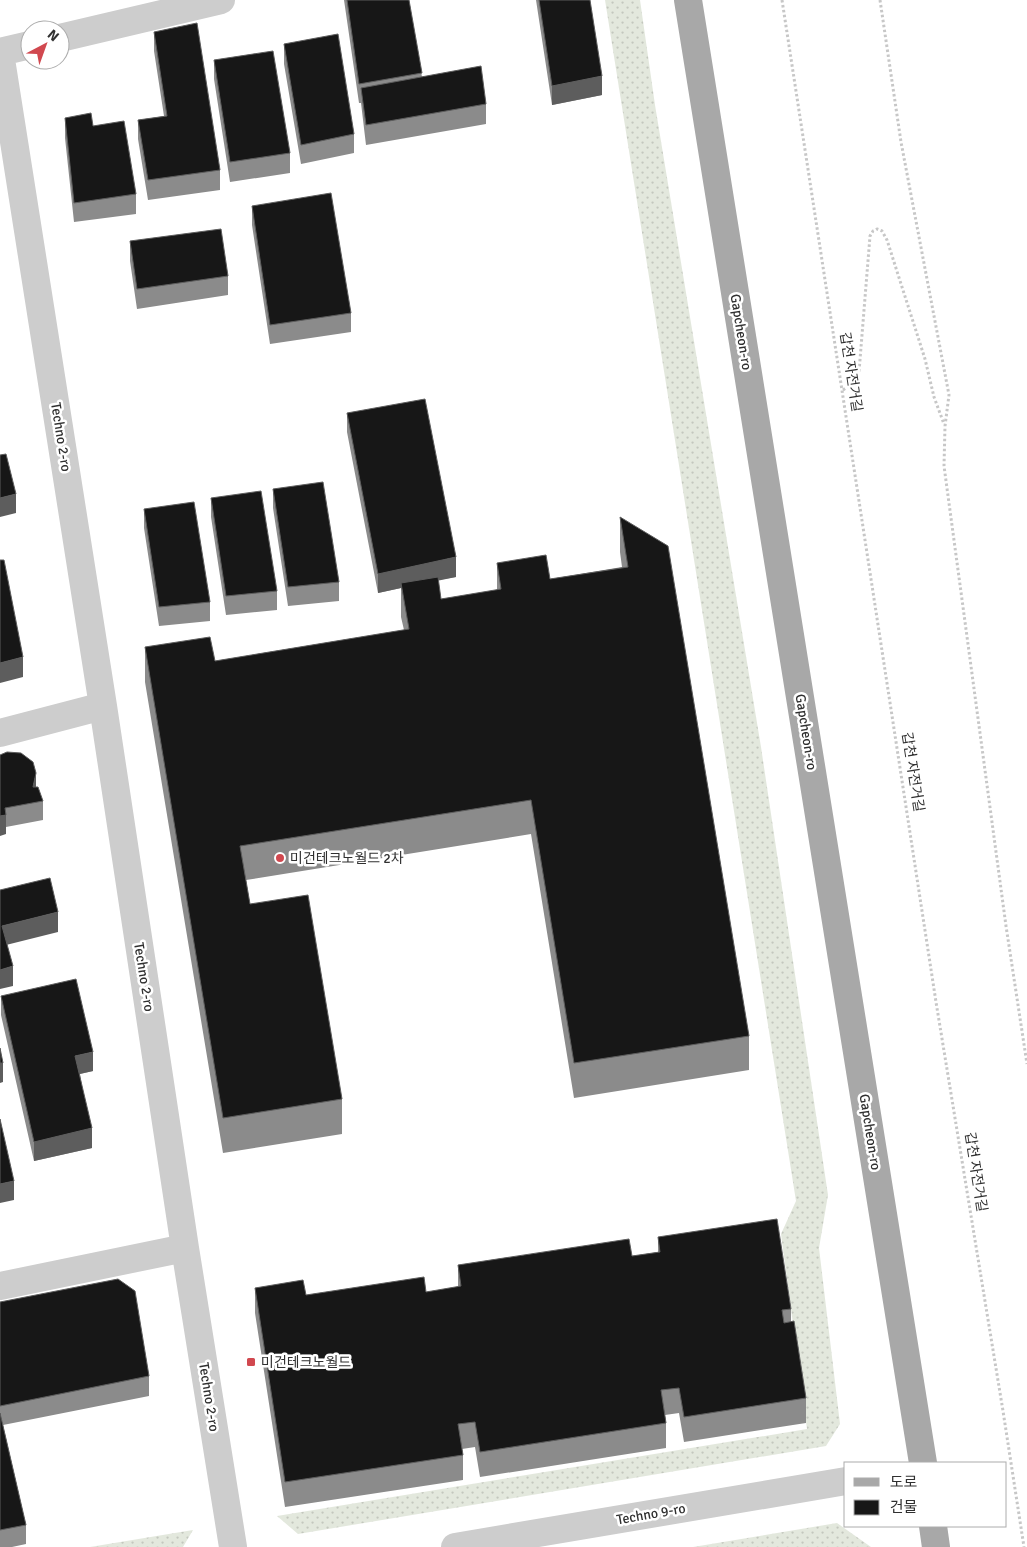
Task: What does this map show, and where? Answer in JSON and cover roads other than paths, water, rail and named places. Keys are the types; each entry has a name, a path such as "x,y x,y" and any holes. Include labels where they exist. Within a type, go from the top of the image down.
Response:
{"main road":[{"name":"Gapcheon-ro","path":"688,0 923,1462"},
{"path":"932,1527 936,1547"}],"street":[{"path":"70,36 221,0"},
{"path":"0,52 20,47"},
{"name":"Techno 2-ro","path":"0,52 9,171 103,706 185,1248 233,1547"},
{"path":"0,732 103,706"},
{"path":"0,1286 185,1248"},
{"name":"Techno 9-ro","path":"455,1547 844,1481"}],"place":[{"name":"미건테크노월드 2차","path":"280,858"},
{"name":"미건테크노월드","path":"251,1362"}]}
